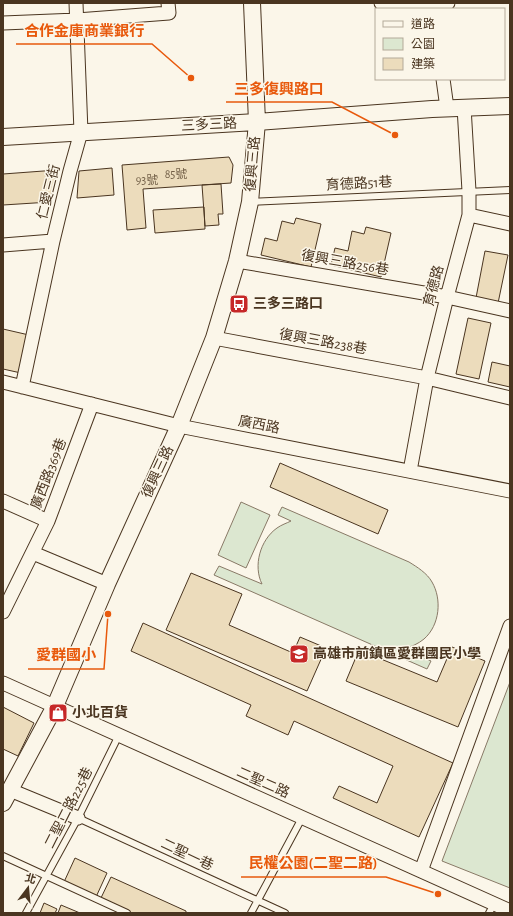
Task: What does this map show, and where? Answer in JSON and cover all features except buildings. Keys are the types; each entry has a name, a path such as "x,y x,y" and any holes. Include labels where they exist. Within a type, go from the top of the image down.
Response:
{"street":[{"name":"仁愛三街","path":"22,387 53,241 81,132 76,3"},
{"path":"3,23 77,20 169,13 168,3"},
{"name":"復興三路","path":"7,796 55,706 107,584 179,426 214,338 237,261 250,202 257,122 252,3"},
{"path":"381,3 434,6 448,3"},
{"path":"443,80 447,108"},
{"name":"三多三路","path":"3,137 257,122 447,108 510,106"},
{"name":"育德路","path":"410,471 427,378 447,297 470,215 464,108"},
{"path":"470,215 510,224"},
{"path":"3,245 53,241"},
{"name":"復興三路256巷","path":"237,261 447,297 510,311"},
{"name":"復興三路238巷","path":"214,338 427,378 510,398"},
{"name":"廣西路","path":"3,382 179,426 510,491"},
{"name":"廣西路369巷","path":"3,612 8,589 33,553 48,521 92,404"},
{"path":"3,501 48,521"},
{"path":"33,553 107,584"},
{"path":"421,872 510,626"},
{"name":"二聖二路","path":"3,683 421,872 492,909 510,911"},
{"path":"7,796 78,818"}],"lane":[{"name":"育德路51巷","path":"250,202 510,190"},
{"name":"二聖二路225巷","path":"26,913 78,818 119,735"},
{"name":"二聖一巷","path":"78,818 285,913"},
{"path":"251,913 302,818"},
{"path":"3,856 127,913"}],"green space":[{"path":"241,502 270,515 246,568 218,555"},
{"path":"282,507 409,562 422,570 432,582 435,589 438,612 433,627 424,639 405,649 431,661 427,669 214,575 219,566 262,584 259,577 258,562 262,546 271,533 291,521 278,515"},
{"path":"510,682 510,888 442,861"}],"place":[{"name":"合作金庫商業銀行","path":"191,78"},
{"name":"三多復興路口","path":"395,135"},
{"name":"三多三路口","path":"239,304"},
{"name":"愛群國小","path":"108,614"},
{"name":"高雄市前鎮區愛群國民小學","path":"299,654"},
{"name":"小北百貨","path":"58,713"},
{"name":"民權公園(二聖二路)","path":"438,894"}]}
